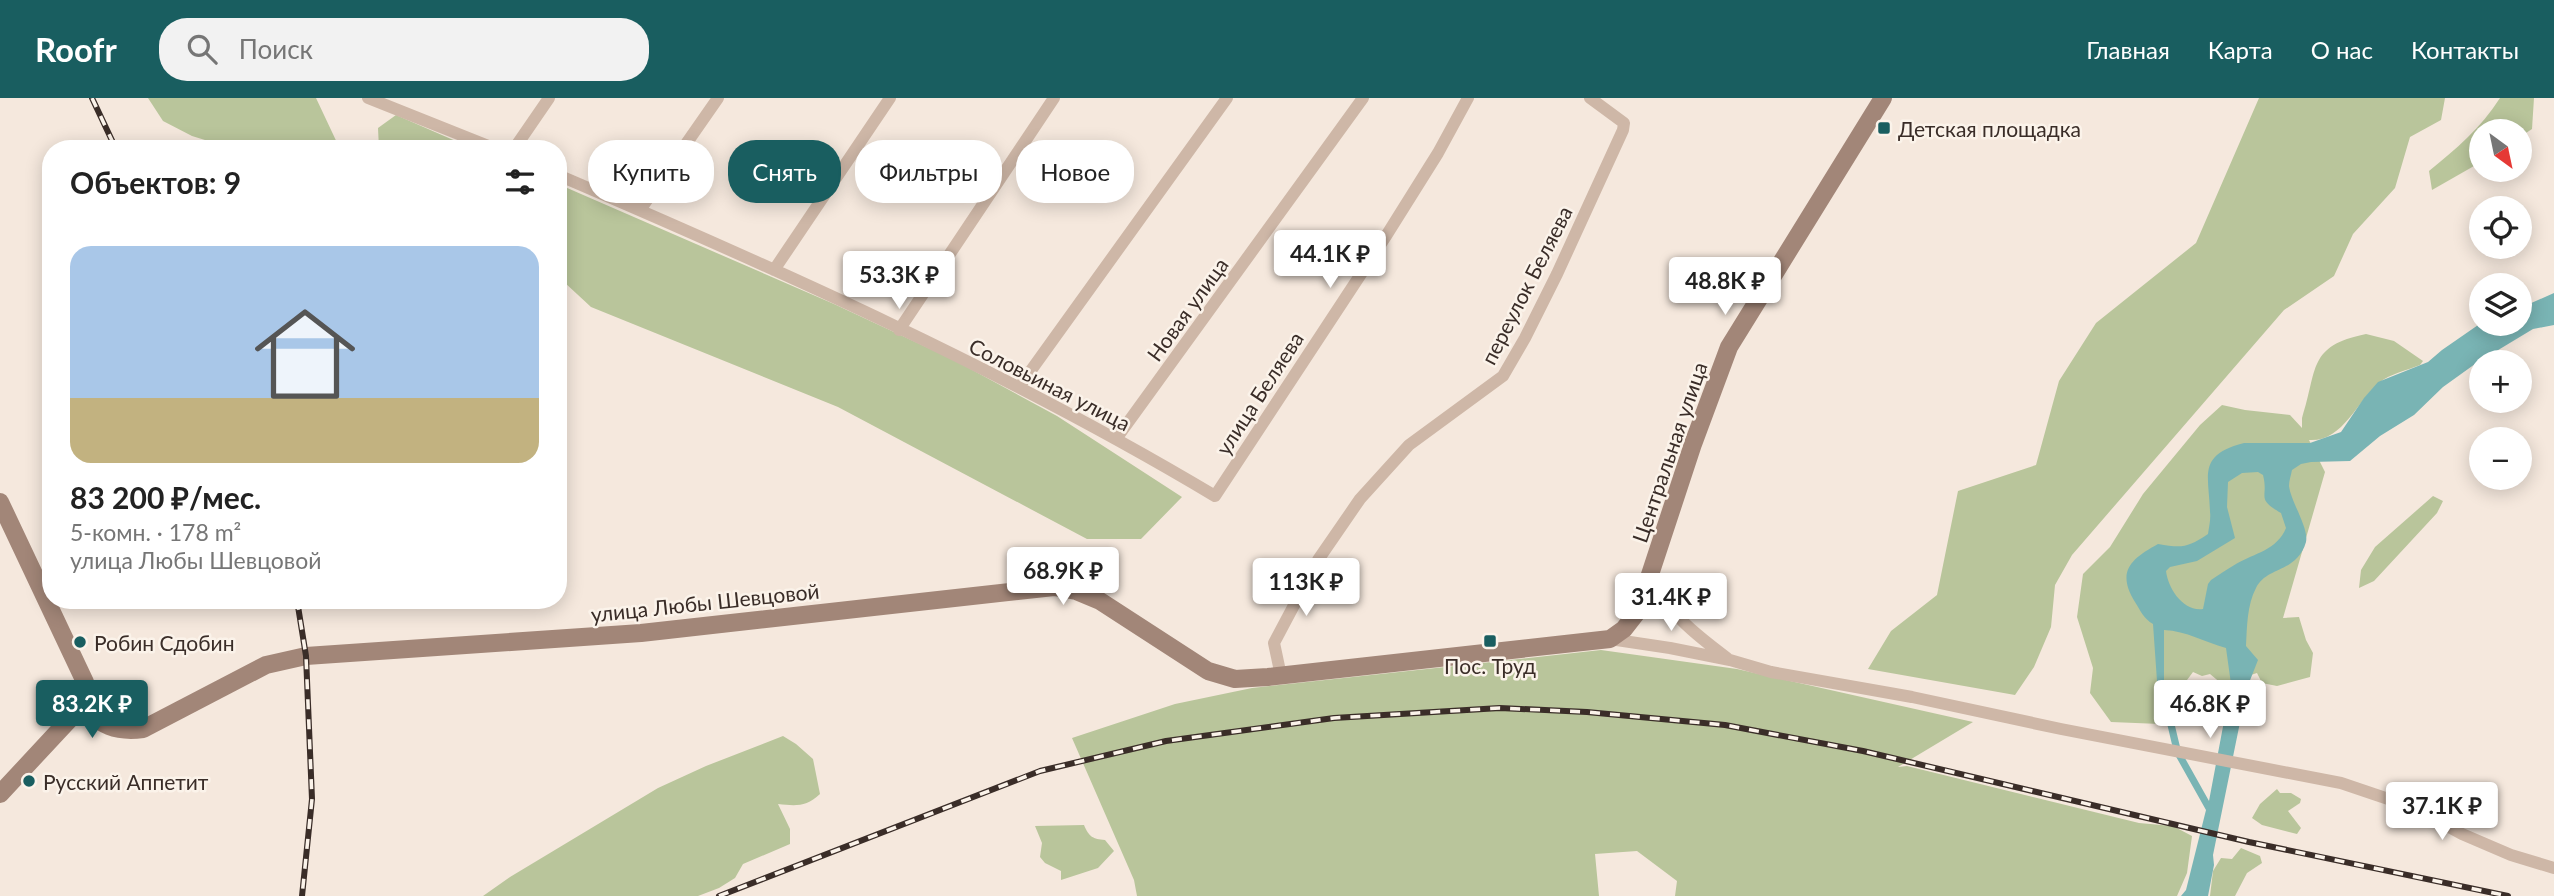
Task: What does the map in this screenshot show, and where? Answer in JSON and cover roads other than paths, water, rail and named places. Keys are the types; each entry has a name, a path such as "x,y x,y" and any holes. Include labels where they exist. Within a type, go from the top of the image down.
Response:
{"street":[{"path":"368,98 473,140"},
{"path":"520,140 550,98"},
{"path":"640,210 718,98"},
{"path":"774,270 890,98"},
{"path":"899,330 1054,98"},
{"path":"1019,387 1227,98"},
{"name":"Новая улица","path":"1116,439 1363,98"},
{"name":"улица Беляева","path":"1214,496 1392,226 1438,153 1468,98"},
{"name":"переулок Беляева","path":"1281,676 1274,643 1318,560 1360,499 1409,445 1503,376 1525,338 1623,130 1624,123 1590,98"},
{"name":"Центральная улица","path":"1610,639 1632,620 1651,574 1693,444 1729,347 1882,98"},
{"name":"Соловьиная улица","path":"567,179 774,270 1019,387 1214,496"},
{"path":"0,502 42,591"},
{"path":"1651,574 1667,606 1695,635 1730,660"},
{"name":"улица Любы Шевцовой","path":"80,708 103,724 125,731 143,729 266,665 306,656 641,633 1054,587 1076,590 1100,601 1208,671 1235,679 1610,639"},
{"path":"0,794 80,708 86,694 85,682 51,609"},
{"path":"1610,639 1730,660 1771,672 2341,783 2412,807 2462,834 2511,855 2554,868"}],"water":[{"path":"2554,293 2554,325 2533,329 2532,303"},
{"path":"2469,331 2469,336 2521,336 2498,350 2469,350 2469,368 2443,387 2414,415 2380,436 2350,461 2311,462 2292,470 2289,486 2305,530 2306,542 2296,559 2261,581 2253,595 2246,646 2258,660 2247,688 2213,855 2214,865 2208,896 2181,896 2186,890 2206,810 2174,753 2157,681 2153,624 2142,614 2129,591 2129,567 2140,555 2158,544 2184,546 2208,534 2209,468 2212,460 2219,454 2244,443 2310,443 2341,432 2378,382 2428,362","holes":["2258,472 2263,475 2265,500 2281,513 2286,528 2271,546 2211,580 2203,609 2189,607 2173,591 2166,571 2170,567 2197,561 2235,538 2227,507 2228,482 2242,473","2164,630 2226,648 2231,684 2209,801 2181,751 2164,680"]}],"railway":[{"path":"92,98 112,140"},
{"path":"298,609 306,656 312,799 302,896"},
{"path":"719,896 1040,771 1166,741 1334,718 1500,708 1587,712 1725,725 1863,751 2249,842 2508,896"}],"place":[{"name":"Детская площадка","path":"1884,128"},
{"name":"Пос. Труд","path":"1490,641"},
{"name":"Робин Сдобин","path":"80,642"},
{"name":"Русский Аппетит","path":"29,781"}]}
